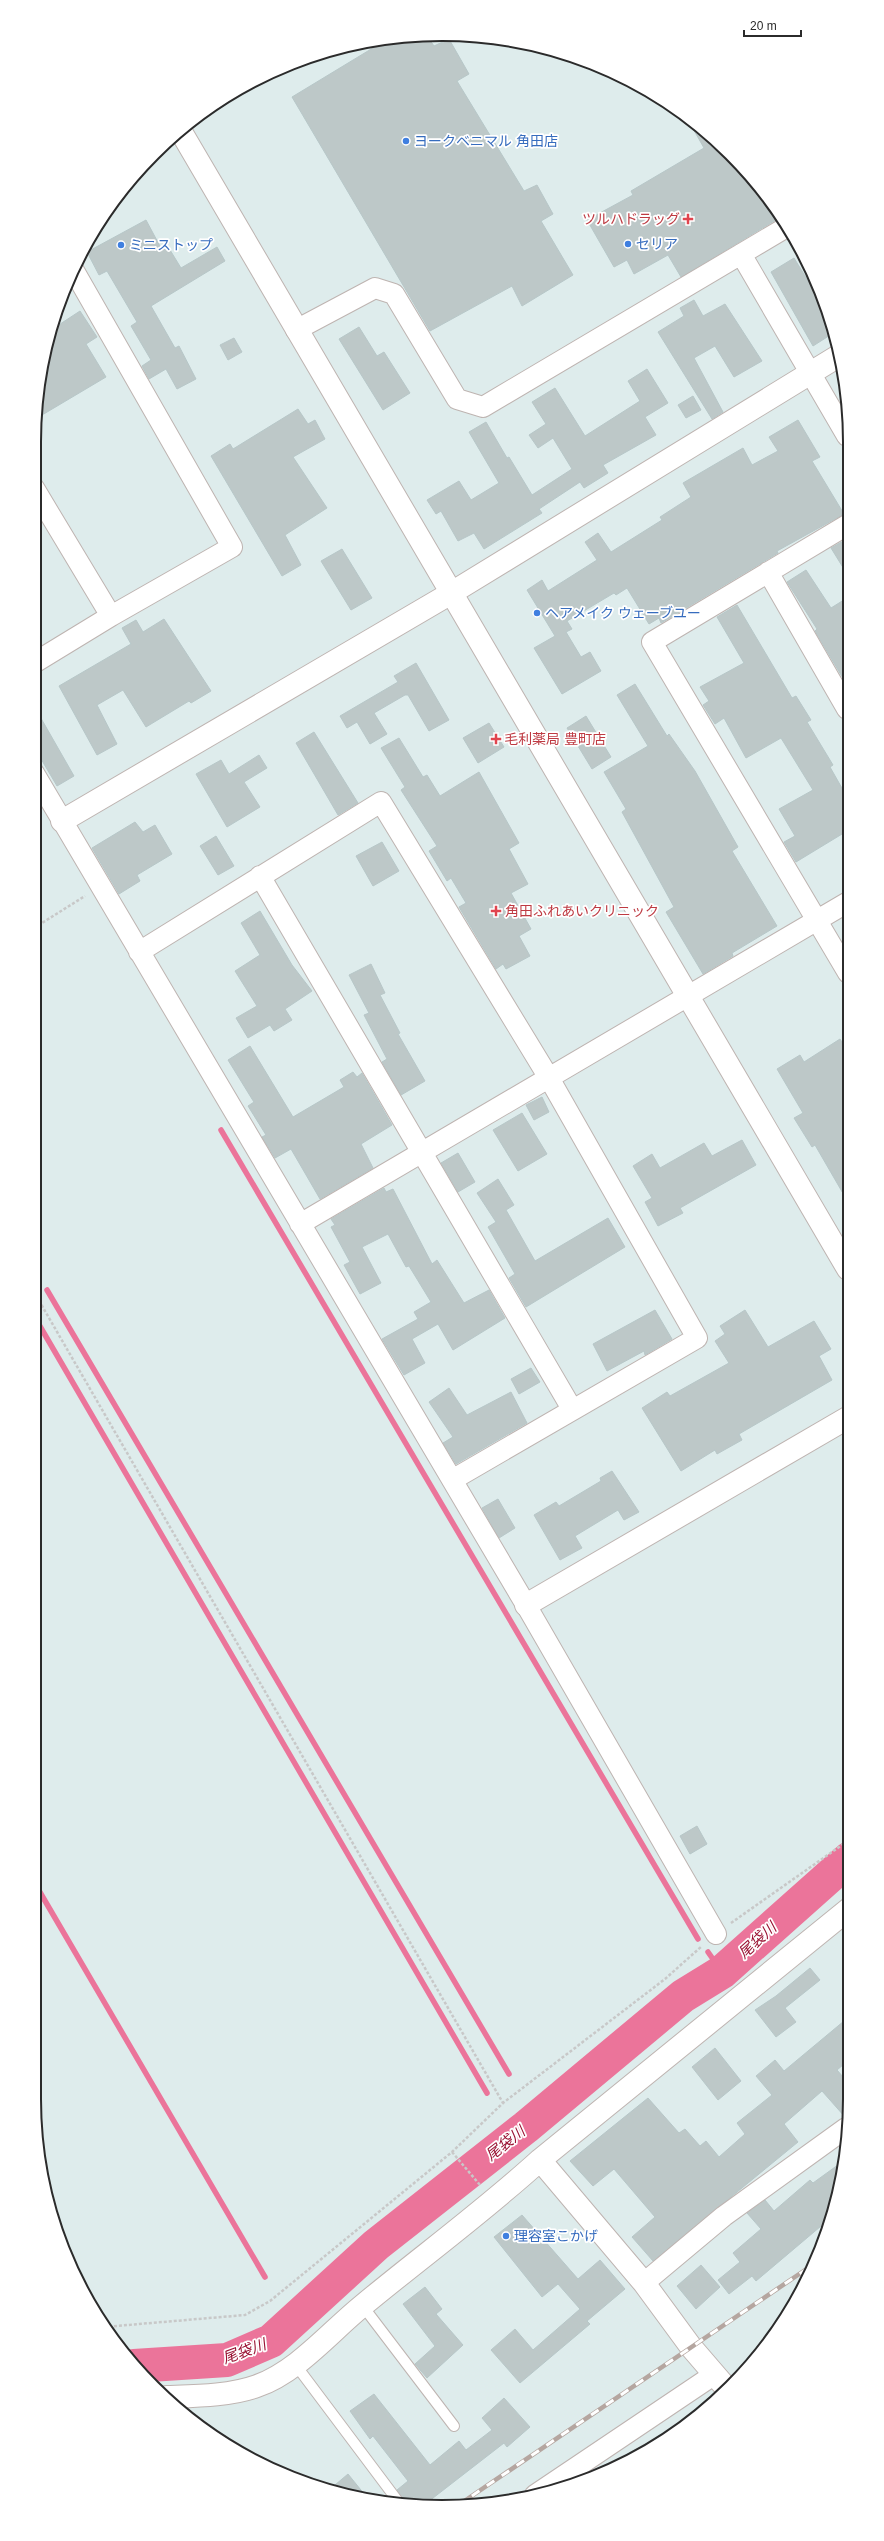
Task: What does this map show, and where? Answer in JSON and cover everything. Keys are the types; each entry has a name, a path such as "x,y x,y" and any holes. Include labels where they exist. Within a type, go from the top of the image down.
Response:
{"street":[{"path":"184,136 296,330 453,592 843,1260"},
{"path":"296,330 375,288 394,294 457,399 482,407 782,230"},
{"path":"740,254 842,428"},
{"path":"41,659 111,616 232,547 77,276"},
{"path":"62,821 453,592 834,359"},
{"path":"41,500 111,616"},
{"path":"843,527 652,642 843,965"},
{"path":"768,572 843,702"},
{"path":"41,785 526,1605 716,1934"},
{"path":"139,952 381,802 549,1078 697,1338 572,1409 452,1480"},
{"path":"260,876 572,1409"},
{"path":"300,1224 843,905"},
{"path":"526,1605 843,1420"},
{"path":"175,2398 204,2396 257,2386 295,2364 362,2305 494,2202 540,2160 843,1915"},
{"path":"644,2284 724,2216 842,2131"},
{"path":"540,2160 644,2284 691,2347 721,2382 553,2484"}],"lane":[{"path":"362,2305 454,2426"},
{"path":"295,2364 395,2497"}],"path":[{"path":"41,924 100,886"},
{"path":"41,1304 503,2103"},
{"path":"112,2326 245,2315 270,2301 452,2152 503,2103 665,1979 716,1934 843,1845"},
{"path":"452,2152 482,2187"}],"building":[{"name":"ヨークベニマル 角田店","path":"431,41 434,46 445,41 450,41 469,74 457,81 524,191 537,185 553,214 541,221 573,275 522,306 512,286 430,331 292,97 375,47 390,44"},
{"path":"694,131 726,158 760,198 776,220 681,277 668,255 634,274 627,260 614,267 587,220 633,195 631,191 704,148"},
{"path":"146,220 161,248 167,245 181,268 217,247 225,261 151,306 175,348 179,346 196,379 177,389 166,369 149,379 142,366 151,360 131,326 137,322 107,271 99,275 88,254 90,250"},
{"path":"794,258 810,284 822,313 828,336 813,346 771,272"},
{"path":"694,300 703,316 725,304 762,361 734,377 715,346 694,358 723,412 712,419 658,332 684,316 680,308"},
{"path":"80,311 97,337 86,344 106,377 42,415 44,390 59,325"},
{"path":"359,327 377,356 384,352 410,393 383,410 339,339"},
{"path":"234,338 242,352 228,360 220,345"},
{"path":"647,369 668,403 645,417 656,435 603,465 608,473 584,488 580,482 539,509 542,513 484,549 474,533 458,541 441,511 436,514 427,500 459,481 471,500 499,483 469,432 486,422 507,458 509,457 532,495 572,469 553,438 538,448 529,435 546,424 532,402 555,388 585,436 640,401 628,381"},
{"path":"693,396 701,410 686,418 678,405"},
{"path":"298,409 308,424 315,420 325,439 293,457 327,508 285,535 301,565 282,576 211,456 230,444 233,449"},
{"path":"798,420 820,457 812,461 843,515 777,551 778,553 661,623 659,618 649,624 627,588 616,595 614,593 567,621 572,629 566,632 581,657 590,652 601,671 562,694 534,648 555,636 527,590 542,580 548,591 597,560 585,542 598,533 611,552 662,520 660,517 691,497 683,483 743,448 752,465 778,451 769,437"},
{"path":"843,541 843,568 831,548"},
{"path":"342,549 372,598 351,610 321,561"},
{"path":"806,570 831,608 843,600 843,678 815,631 817,629 787,582"},
{"path":"737,605 792,698 796,696 811,720 807,722 833,765 830,767 843,790 843,833 796,862 784,842 795,836 779,809 813,790 781,738 746,758 724,718 715,724 703,705 709,701 700,687 744,663 717,617"},
{"path":"164,619 211,691 191,703 189,701 146,727 123,690 97,705 117,744 97,755 59,686 131,644 122,628 136,620 143,632"},
{"path":"416,663 449,720 429,731 408,695 405,695 374,713 387,734 370,744 357,722 347,728 340,716 398,682 394,676"},
{"path":"635,684 667,736 669,734 695,771 738,847 732,851 777,926 732,953 733,956 703,974 666,912 674,907 622,812 626,809 604,772 648,746 617,695"},
{"path":"586,716 611,757 592,769 567,728"},
{"path":"41,718 74,776 57,786 41,759"},
{"path":"489,723 504,747 478,763 463,738"},
{"path":"314,732 358,803 338,815 296,743"},
{"path":"399,738 423,777 427,775 440,796 479,772 519,843 509,849 528,884 511,893 531,929 519,936 530,956 506,969 503,964 496,969 459,907 466,903 451,878 447,881 429,851 437,846 401,790 405,787 381,748"},
{"path":"259,755 267,768 244,782 260,807 227,827 196,774 221,760 229,774"},
{"path":"135,822 143,832 155,825 172,854 137,875 140,881 119,894 92,848"},
{"path":"216,836 234,866 218,875 200,846"},
{"path":"382,842 399,871 373,886 356,856"},
{"path":"260,911 292,965 312,991 285,1009 292,1020 274,1031 270,1025 248,1038 236,1018 257,1006 235,971 260,955 241,923"},
{"path":"371,964 385,993 380,995 400,1033 398,1034 425,1081 401,1095 382,1062 387,1059 364,1015 369,1013 349,975"},
{"path":"840,1039 843,1044 843,1193 815,1145 812,1147 794,1118 803,1113 777,1069 800,1055 804,1062"},
{"path":"250,1046 293,1117 344,1087 340,1080 353,1072 357,1077 362,1073 392,1125 361,1144 373,1168 320,1199 291,1149 275,1158 262,1137 266,1135 248,1106 254,1102 228,1060"},
{"path":"542,1097 549,1112 534,1120 526,1105"},
{"path":"522,1113 547,1154 518,1171 493,1130"},
{"path":"742,1140 756,1165 680,1208 683,1213 658,1226 645,1202 652,1198 633,1166 652,1154 660,1168 704,1143 712,1156"},
{"path":"458,1153 475,1182 458,1192 441,1163"},
{"path":"498,1179 514,1205 506,1210 535,1261 608,1218 625,1247 526,1307 509,1278 515,1274 488,1227 496,1222 477,1193"},
{"path":"384,1188 386,1192 393,1189 432,1264 437,1260 464,1303 489,1290 505,1318 453,1350 438,1324 412,1339 425,1363 404,1375 382,1339 418,1319 414,1312 431,1302 409,1266 406,1267 388,1234 362,1247 381,1283 360,1294 344,1265 350,1262 331,1227 335,1225 331,1219"},
{"path":"655,1310 672,1339 645,1355 644,1351 607,1371 593,1344"},
{"path":"745,1310 768,1347 814,1321 831,1349 819,1356 832,1380 739,1434 742,1440 717,1454 715,1450 681,1471 642,1408 667,1392 670,1396 729,1363 715,1341 725,1334 720,1326"},
{"path":"531,1368 540,1382 519,1394 511,1379"},
{"path":"449,1388 467,1415 511,1392 527,1423 456,1464 443,1443 453,1437 429,1402"},
{"path":"612,1471 639,1512 624,1520 618,1510 575,1536 582,1548 560,1560 534,1515 556,1502 559,1506 601,1481 600,1478"},
{"path":"498,1499 515,1528 499,1538 482,1508"},
{"path":"697,1826 707,1844 690,1854 680,1836"},
{"path":"810,1968 820,1980 785,2008 796,2022 776,2037 755,2010 776,1996"},
{"path":"843,2022 843,2065 837,2070 843,2077 842,2114 822,2091 784,2124 798,2142 653,2261 632,2237 655,2217 614,2169 593,2186 570,2161 648,2098 679,2133 685,2129 700,2146 706,2141 719,2157 745,2134 737,2123 772,2095 756,2076 775,2060 784,2071"},
{"path":"715,2048 741,2081 718,2100 692,2067"},
{"path":"837,2165 823,2224 756,2281 752,2276 729,2294 718,2280 740,2262 733,2253 761,2229 747,2213 765,2200 774,2211 810,2180 813,2183"},
{"path":"522,2215 578,2279 600,2260 625,2289 587,2321 590,2324 520,2383 491,2350 515,2329 533,2350 580,2309 558,2284 542,2297 494,2237"},
{"path":"701,2265 720,2287 696,2309 677,2286"},
{"path":"425,2287 442,2309 436,2314 463,2345 427,2378 415,2364 435,2346 403,2304"},
{"path":"374,2394 430,2465 459,2441 466,2450 492,2430 482,2418 504,2398 530,2427 507,2447 504,2443 431,2500 402,2498 397,2490 408,2481 373,2436 370,2439 350,2411"},
{"path":"348,2474 362,2492 338,2486 335,2485"}],"waterway":[{"path":"221,1130 698,1939"},
{"path":"47,1290 509,2074"},
{"path":"41,1328 487,2093"},
{"name":"尾袋川","path":"143,2365 227,2360 271,2341 376,2245 526,2127 683,1996 722,1972 843,1864"},
{"path":"41,1894 265,2277"},
{"path":"708,1952 722,1972"}],"railway":[{"path":"467,2499 804,2271"}],"place":[{"name":"ヨークベニマル 角田店","path":"406,141"},
{"name":"ツルハドラッグ","path":"688,219"},
{"name":"セリア","path":"628,244"},
{"name":"ミニストップ","path":"121,245"},
{"name":"ヘアメイク ウェーブユー","path":"537,613"},
{"name":"毛利薬局 豊町店","path":"496,739"},
{"name":"角田ふれあいクリニック","path":"496,911"},
{"name":"理容室こかげ","path":"506,2236"}]}
